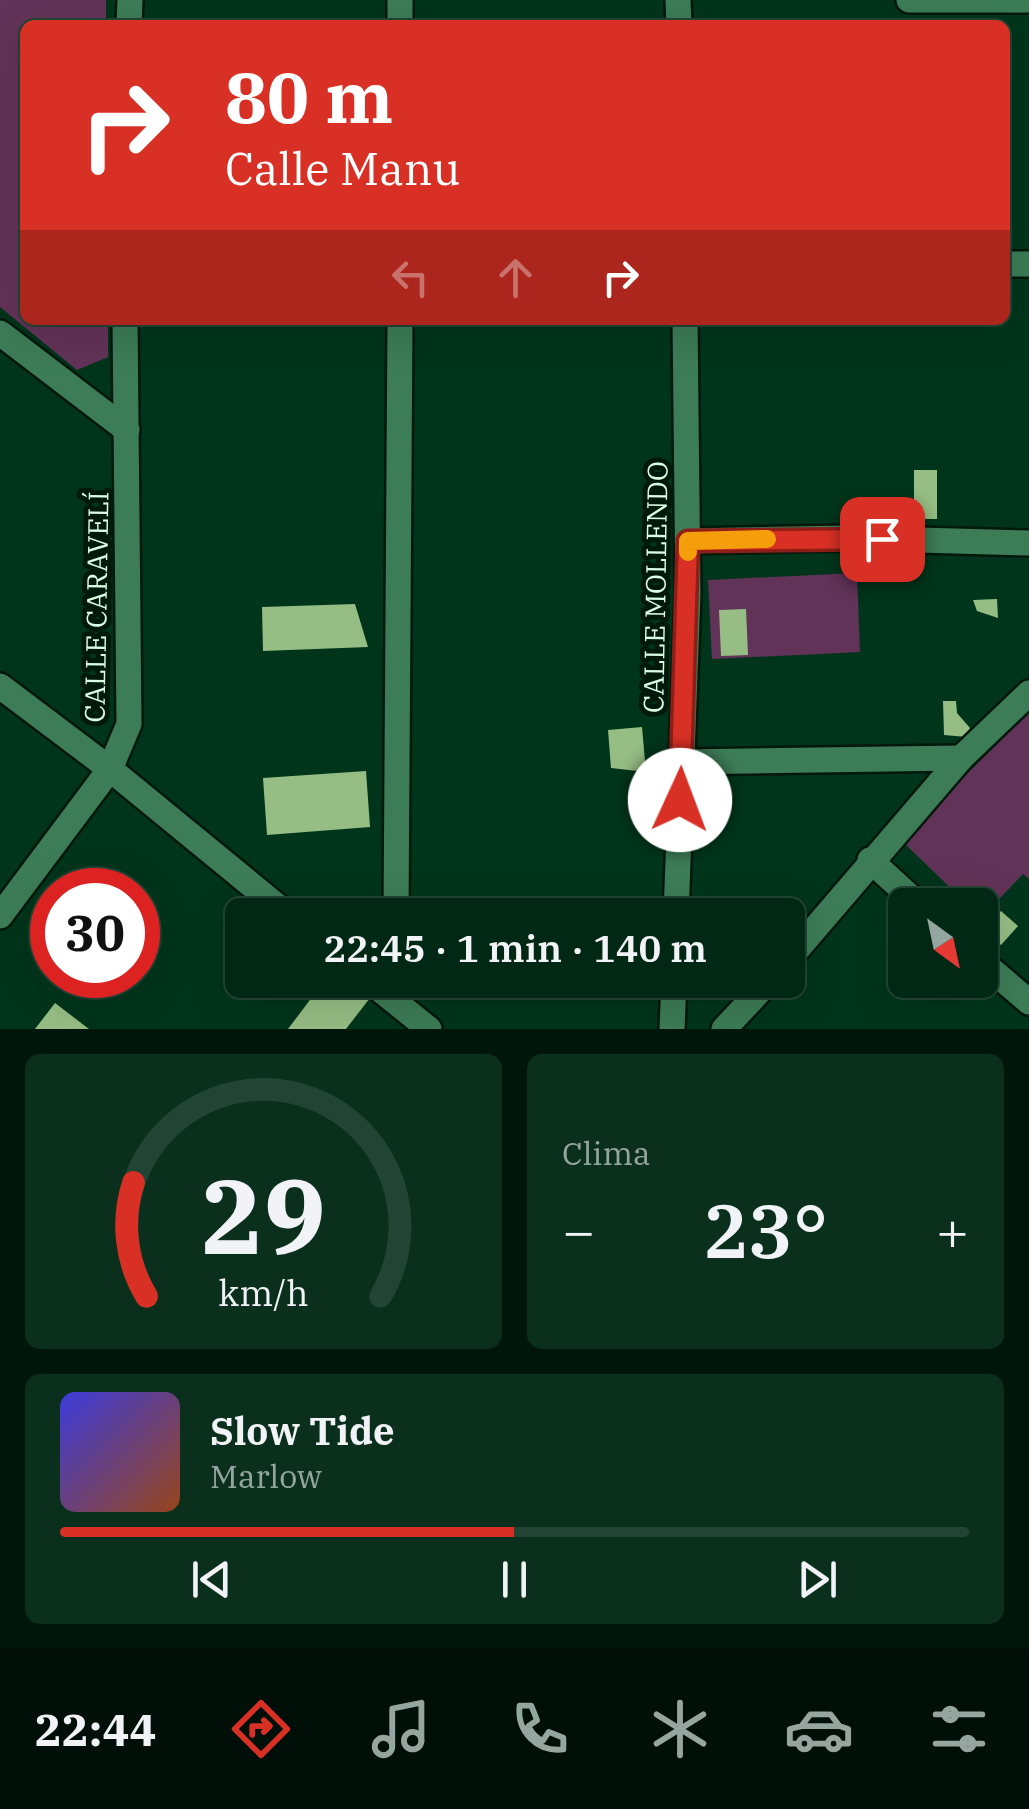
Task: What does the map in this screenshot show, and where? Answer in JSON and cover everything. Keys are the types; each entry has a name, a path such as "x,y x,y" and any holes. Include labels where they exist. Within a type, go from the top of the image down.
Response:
{"street":[{"path":"909,0 1029,0"},
{"name":"CALLE CARAVELÍ","path":"0,916 110,769 129,724 125,325"},
{"path":"396,898 400,325"},
{"name":"CALLE MOLLENDO","path":"677,898 688,541 685,325"},
{"path":"0,334 127,430"},
{"path":"688,541 846,538 1029,543"},
{"path":"0,686 110,769 267,898"},
{"path":"805,940 961,758 1029,693"},
{"path":"682,762 961,758"},
{"path":"870,860 900,888"},
{"path":"998,975 1029,1002"},
{"path":"401,998 429,1029"},
{"path":"672,1029 673,998"},
{"path":"742,1023 758,998"}],"shaded area":[{"path":"0,0 106,0 106,20 20,20 20,323 0,307"},
{"path":"22,325 108,325 108,357 77,370"},
{"path":"857,573 860,652 712,659 708,580"},
{"path":"1029,712 1029,879 1023,874 998,900 998,888 950,888 901,840"}],"building":[{"path":"914,470 937,470 937,519 914,519"},
{"path":"997,599 998,618 977,611 973,600"},
{"path":"355,604 368,647 263,651 262,607"},
{"path":"746,609 748,655 721,656 719,610"},
{"path":"943,701 956,701 957,713 970,728 967,737 944,735"},
{"path":"642,727 646,772 611,768 608,730"},
{"path":"366,771 370,827 267,835 263,778"},
{"path":"1001,911 1018,926 1001,945 998,942"},
{"path":"311,998 370,998 346,1029 288,1029"},
{"path":"55,1003 89,1029 35,1029"}],"slow traffic":[{"path":"688,552 688,541 767,539"}],"route":[{"path":"680,800 688,541 882,539"}]}
